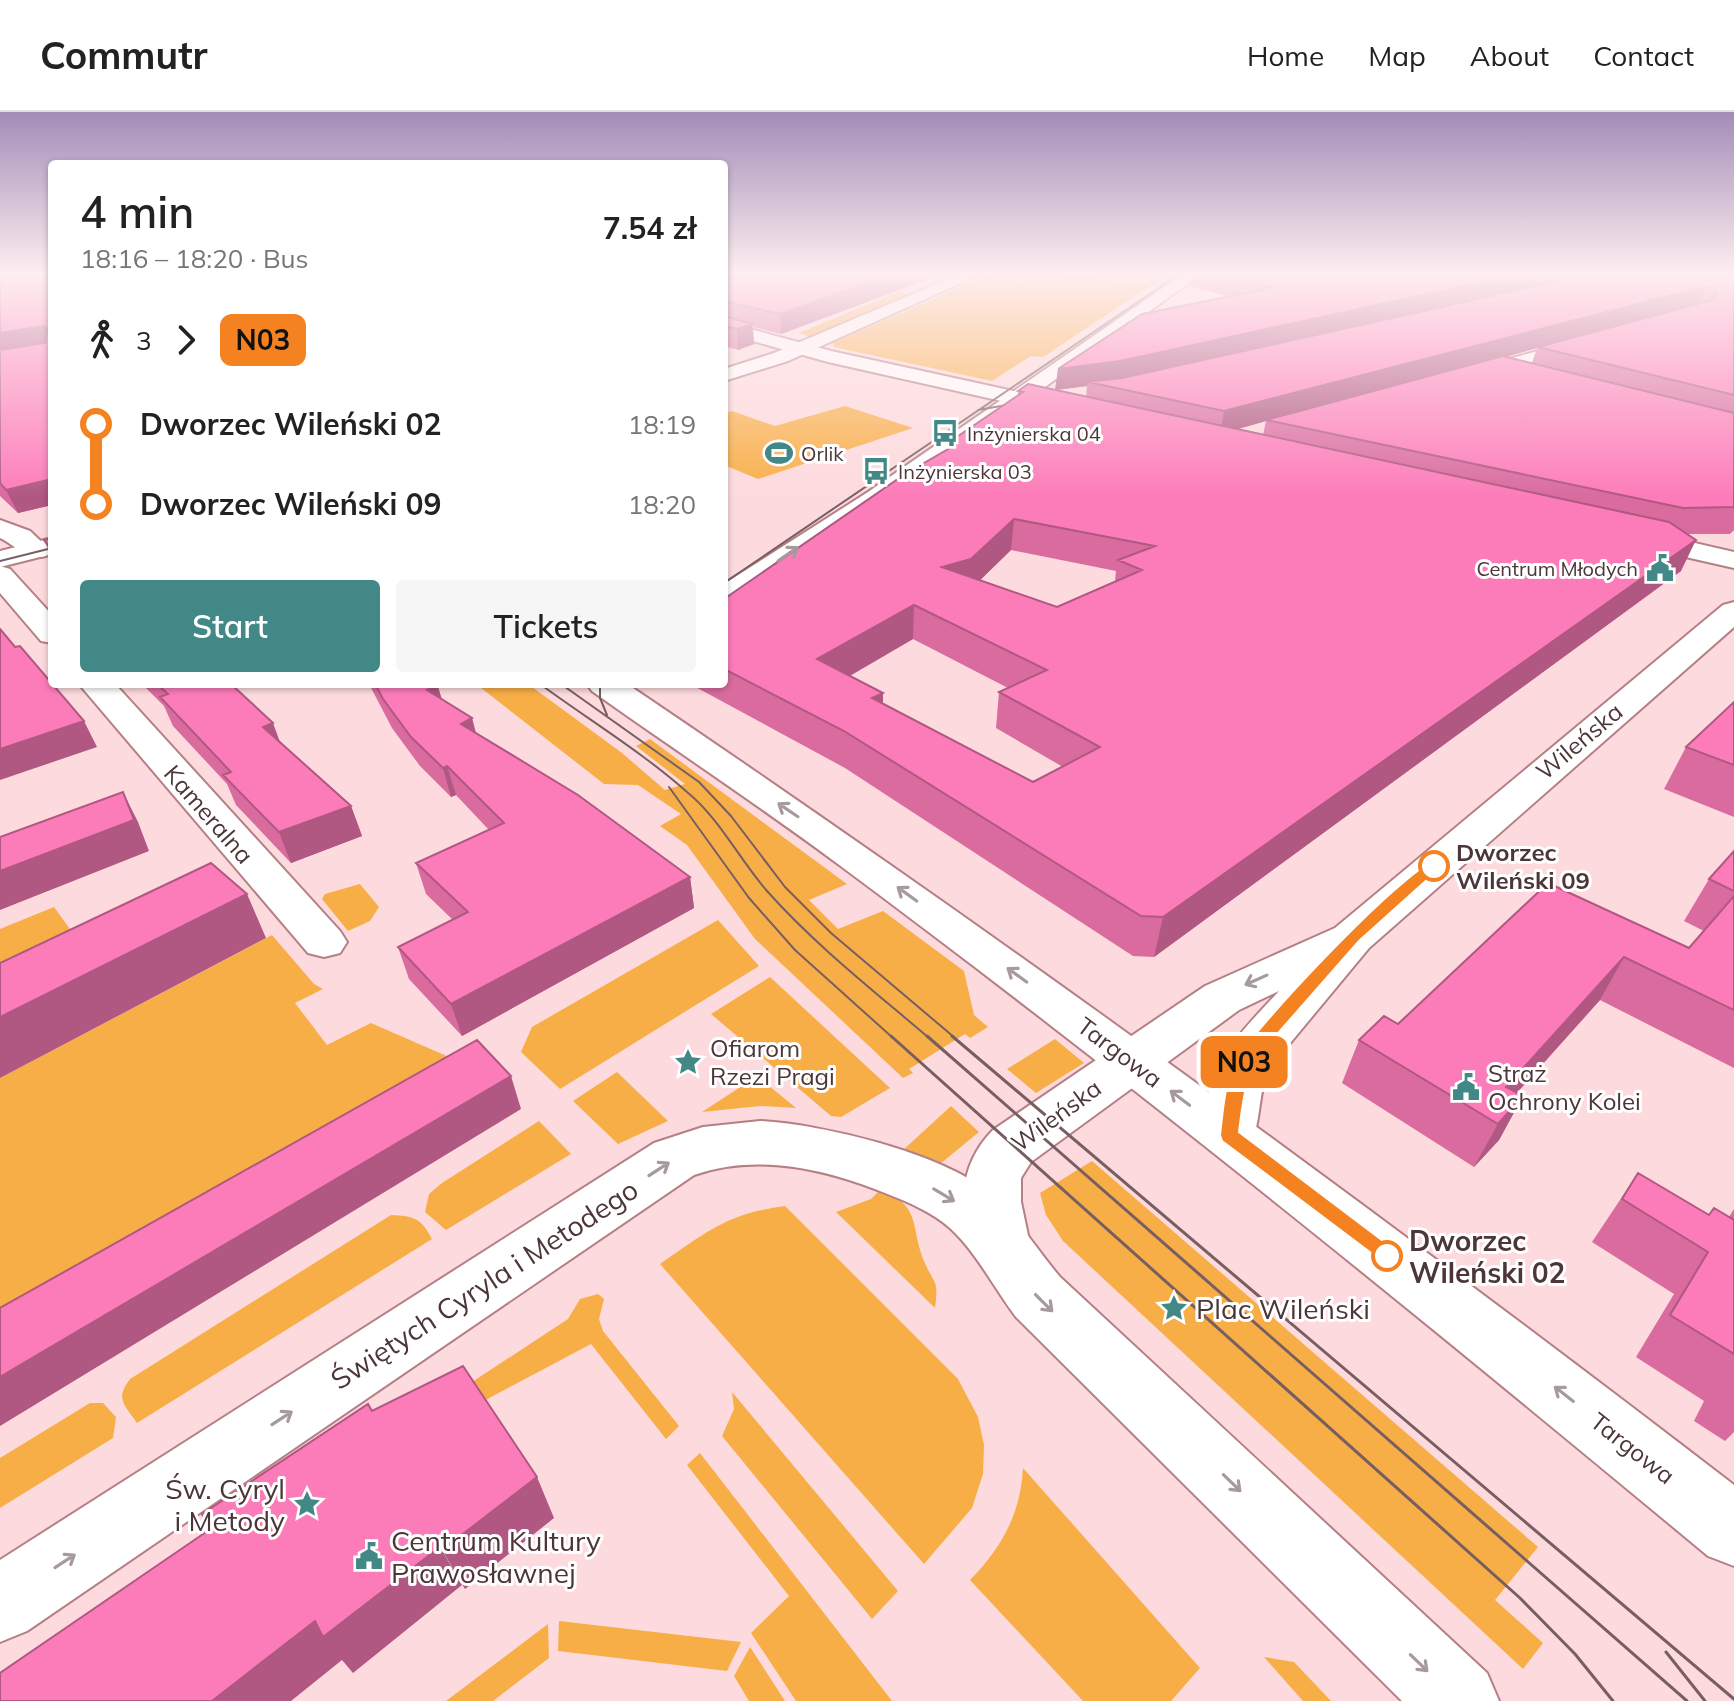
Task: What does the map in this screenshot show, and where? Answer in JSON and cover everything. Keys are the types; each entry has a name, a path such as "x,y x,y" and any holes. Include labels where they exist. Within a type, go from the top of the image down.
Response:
{"street":[{"path":"728,374 800,348"},
{"path":"801,348 1018,399 1080,405"},
{"path":"728,595 824,529 877,497 1089,348"},
{"path":"1439,384 1569,348"},
{"path":"1497,368 1536,378"},
{"path":"0,528 44,548"},
{"path":"1610,531 1734,560"},
{"path":"0,559 44,548"},
{"path":"0,575 48,629"},
{"name":"Wileńska","path":"1229,1135 1234,1090 1244,1063 1353,937 1462,840 1734,611"},
{"name":"Kameralna","path":"100,688 324,942"},
{"name":"Targowa","path":"615,688 641,697 1131,1060 1474,1323 1734,1530"},
{"name":"Wileńska","path":"999,1240 992,1209 991,1181 1004,1153 1131,1060 1233,992 1353,937"},
{"name":"Świętych Cyryla i Metodego","path":"0,1604 674,1159 700,1149 759,1142 801,1144 850,1157 931,1188 968,1209 999,1240"},
{"path":"999,1240 1015,1270 1038,1297 1459,1701"}],"shaded area":[{"path":"839,348 1056,348 1043,357 1031,356 992,381"},
{"name":"Orlik","path":"845,406 913,428 758,479 728,467 728,412 732,411 775,426"},
{"path":"481,688 533,688 622,753 665,790 685,784 636,746 650,739 847,884 809,900 838,929 883,911 964,971 974,1015 988,1027 970,1038 965,1034 909,1069 913,1073 903,1078 755,939 687,845 660,826 681,814 638,785 604,784"},
{"path":"360,884 379,907 370,921 348,931 322,899 325,894"},
{"path":"54,907 91,958 0,1002 0,929"},
{"path":"718,920 759,966 560,1089 521,1052 532,1027"},
{"path":"272,935 314,984 323,989 295,1003 327,1045 371,1023 458,1061 0,1312 0,1078"},
{"path":"770,977 890,1088 841,1117 831,1116 711,1014"},
{"path":"1055,1039 1084,1063 1036,1093 1007,1069"},
{"path":"617,1072 668,1121 618,1144 573,1101"},
{"path":"757,1076 796,1108 760,1106 702,1112"},
{"path":"951,1106 979,1132 940,1164 902,1151"},
{"path":"539,1121 571,1154 446,1230 425,1212 429,1194 442,1183"},
{"path":"1092,1161 1538,1547 1495,1600 1543,1643 1523,1669 1063,1241 1046,1215 1040,1193"},
{"path":"881,1189 909,1210 924,1261 935,1282 935,1308 836,1212 871,1199"},
{"path":"785,1206 958,1379 978,1417 984,1445 983,1474 972,1508 924,1564 660,1264 732,1219"},
{"path":"391,1215 416,1220 432,1239 137,1423 122,1397 130,1379"},
{"path":"598,1294 604,1299 599,1319 603,1331 679,1426 666,1439 591,1344 401,1445 390,1436 568,1319 580,1299"},
{"path":"732,1392 898,1591 872,1619 722,1436 734,1409"},
{"path":"90,1403 103,1403 116,1417 113,1438 0,1508 0,1458"},
{"path":"700,1453 892,1701 796,1701 751,1633 789,1596 687,1465"},
{"path":"1023,1468 1200,1668 1171,1701 1083,1701 970,1580 1000,1543 1014,1515"},
{"path":"559,1621 741,1642 727,1671 558,1651"},
{"path":"548,1624 549,1658 493,1701 446,1701"},
{"path":"750,1647 785,1701 749,1701 734,1676"},
{"path":"1264,1657 1294,1662 1331,1701 1303,1701"}],"building":[{"path":"48,348 48,480 6,490 0,483 0,350"},
{"path":"1090,348 1179,348 1120,361 1058,369"},
{"path":"1256,348 1467,348 1224,411 1088,382 1122,378"},
{"path":"1543,348 1734,348 1734,395"},
{"path":"1503,356 1734,413 1734,507 1683,508 1266,420"},
{"path":"1028,384 1669,522 1696,540 1163,917 1141,916 844,731 728,671 728,596 905,474 955,445 948,443 1023,392 1018,391","holes":["1014,519 1155,546 1118,560 1142,570 1057,607 942,567 971,559","914,605 1047,670 999,692 1100,747 1033,782 872,698 883,693 817,659"]},
{"path":"0,629 15,647 20,646 48,679 48,688 56,688 84,721 0,749"},
{"path":"161,688 235,688 273,723 263,727 351,806 279,832 223,775 231,772 160,697 168,694"},
{"path":"377,688 432,688 427,690 472,718 461,724 578,795 690,877 451,1004 398,947 468,912 416,863 504,823 447,766 443,768 411,737"},
{"path":"1734,702 1734,765 1686,747"},
{"path":"123,792 134,820 0,871 0,837"},
{"path":"1734,851 1734,891 1709,879"},
{"path":"211,863 247,894 0,1017 0,963"},
{"path":"1548,883 1689,948 1734,896 1734,1010 1624,957 1506,1087 1523,1096 1498,1124 1359,1040 1384,1016 1398,1024"},
{"path":"477,1040 511,1076 0,1377 0,1308"},
{"path":"1638,1173 1709,1215 1714,1208 1734,1220 1734,1354 1670,1315 1708,1252 1622,1199"},
{"path":"463,1366 537,1477 323,1637 315,1621 212,1701 0,1701 0,1673 209,1530 202,1514 368,1404 372,1411"}],"tram line":[{"path":"979,410 1070,348"},
{"path":"979,410 1029,401"},
{"path":"728,580 979,410"},
{"path":"0,561 48,549"},
{"path":"546,688 652,763 699,803 785,911 929,1038"},
{"path":"567,688 699,782 731,816 785,887 831,933 955,1038"},
{"path":"600,688 600,698 607,715"},
{"path":"669,787 749,898 795,950 893,1038"},
{"path":"891,1036 1520,1598 1575,1654 1613,1701"},
{"path":"927,1036 1687,1701"},
{"path":"952,1036 1734,1699"},
{"path":"1666,1652 1705,1701"}],"bus line":[{"name":"N03","path":"1387,1256 1229,1135 1234,1090 1244,1063 1258,1043 1353,937 1434,866"}],"place":[{"name":"Inżynierska 04","path":"945,433"},
{"name":"Orlik","path":"779,453"},
{"name":"Inżynierska 03","path":"876,471"},
{"name":"Centrum Młodych","path":"1660,568"},
{"name":"Dworzec Wileński 09","path":"1434,866"},
{"name":"Ofiarom Rzezi Pragi","path":"688,1062"},
{"name":"Straż Ochrony Kolei","path":"1466,1087"},
{"name":"Dworzec Wileński 02","path":"1387,1256"},
{"name":"Plac Wileński","path":"1174,1308"},
{"name":"Św. Cyryl i Metody","path":"307,1504"},
{"name":"Centrum Kultury Prawosławnej","path":"369,1556"}]}
